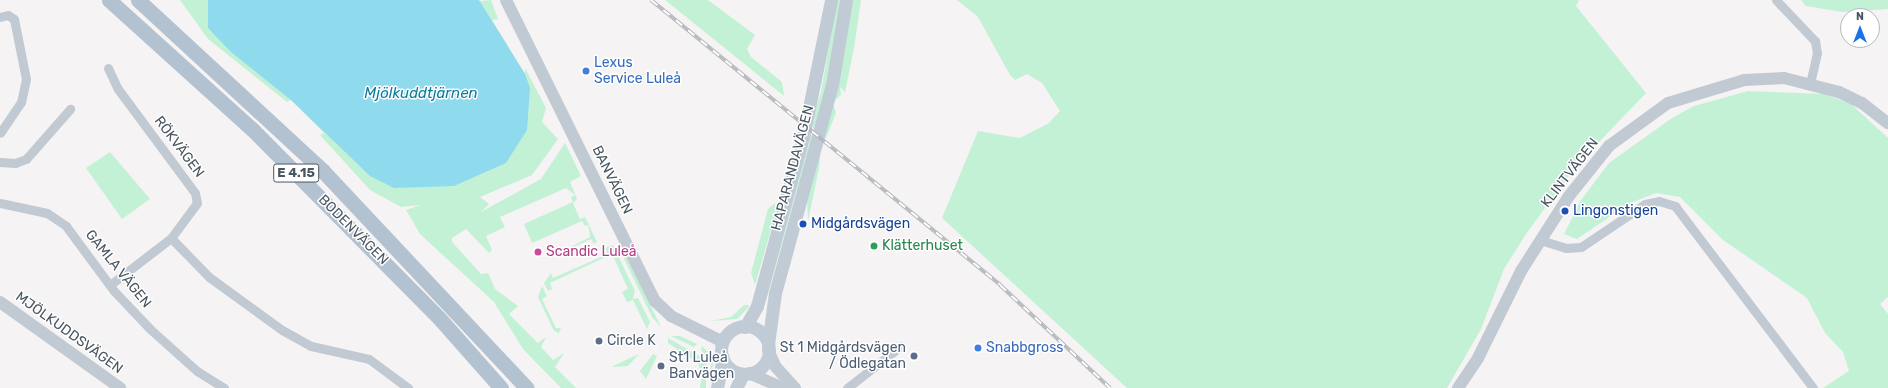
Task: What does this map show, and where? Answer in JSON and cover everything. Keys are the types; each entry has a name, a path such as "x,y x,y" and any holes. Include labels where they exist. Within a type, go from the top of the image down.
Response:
{"main road":[{"name":"BODENVÄGEN","path":"109,0 252,129 440,319 501,388"},
{"name":"BODENVÄGEN","path":"138,0 322,170 527,388"},
{"name":"HAPARANDAVÄGEN","path":"745,327 757,306 807,124 831,0"},
{"name":"HAPARANDAVÄGEN","path":"768,347 775,293 832,85 846,0"},
{"path":"717,388 723,358 723,342 730,332 745,327 759,332 768,347 765,363 746,374 736,388"},
{"path":"723,358 731,369 746,374"}],"street":[{"name":"BANVÄGEN","path":"506,0 655,301 670,316 723,342"},
{"path":"1776,0 1815,40 1817,52 1810,84"},
{"path":"0,17 8,15 14,18 26,74 21,102 0,133"},
{"name":"RÖKVÄGEN","path":"108,68 118,88 197,196 196,209 171,238 110,285"},
{"name":"KLINTVÄGEN","path":"1458,388 1540,240 1569,196 1609,146 1668,103 1744,80 1784,78 1810,84 1862,103 1888,123"},
{"path":"0,162 15,163 26,159 70,109"},
{"path":"1540,240 1566,248 1580,247 1645,204 1659,202 1675,206 1813,388"},
{"name":"GAMLA VÄGEN","path":"0,203 47,213 66,226 110,285 174,352 224,388"},
{"path":"171,238 209,277 282,330 311,346 369,359 408,388"},
{"name":"MJÖLKUDDSVÄGEN","path":"0,302 120,388"},
{"path":"847,388 901,346"},
{"path":"768,347 775,366 795,388"},
{"path":"746,374 783,388"}],"green space":[{"name":"Mjölkuddtjärnen","path":"180,0 208,0 208,28 491,0 498,19 492,20 525,74 525,68 546,108 542,122 558,139 532,175 480,197 489,204 481,212 541,179 565,143 581,176 570,182 577,199 573,203 580,219 585,217 597,242 594,244 591,239 547,259 590,237 588,225 585,226 582,221 532,243 524,224 573,202 571,197 575,195 566,188 500,217 505,227 486,236 492,250 489,253 466,229 452,238 452,242 481,274 488,273 495,289 518,306 509,314 538,343 546,337 541,347 553,360 564,353 555,367 576,388 561,388 523,349 494,302 420,234 406,210 421,205 401,207 370,190 320,135 324,133 291,100 287,102 208,39"},
{"path":"665,0 708,0 755,35 747,49 751,57 782,82 784,96"},
{"path":"837,0 841,0 825,93 814,128 810,125 821,92"},
{"path":"853,0 861,0 854,48 845,92 840,87 841,95 834,101"},
{"path":"957,0 1579,0 1576,6 1646,93 1576,166 1526,234 1504,269 1481,329 1447,388 1127,388 942,218 978,131 1020,138 1049,123 1060,111 1042,83 1027,74 1015,80 1010,75 978,17"},
{"path":"1801,0 1888,0 1888,9 1840,8 1840,12 1806,6"},
{"path":"1748,91 1824,94 1851,104 1888,138 1888,297 1880,304 1888,314 1888,388 1823,388 1849,371 1843,352 1825,333 1807,298 1723,240 1680,197 1656,193 1630,203 1577,239 1564,234 1581,200 1609,163 1672,118 1694,106"},
{"path":"833,104 836,113 826,138 823,135"},
{"path":"809,133 812,136 766,301 765,300"},
{"path":"821,144 819,168 808,221 807,200"},
{"path":"110,152 150,199 122,219 86,168"},
{"path":"775,203 775,216 755,285 751,273 768,209"},
{"path":"613,245 635,291 633,299 638,298 650,322 647,329 633,300 627,302 622,292 628,289 612,254 550,283 552,289 548,291 544,283 551,273 553,278 608,254 605,248"},
{"path":"618,246 624,251 661,327 652,317"},
{"path":"542,286 547,296 542,299 556,328 561,328 559,333 554,331 538,297"},
{"path":"744,305 749,305 737,319 711,321 731,317"},
{"path":"671,336 680,336 697,344 694,347"},
{"path":"668,338 706,360 706,388 700,388 702,375 698,363 668,343"},
{"path":"702,346 714,358 710,385 711,363 701,350"},
{"path":"639,354 628,366 612,367 613,366"},
{"path":"653,354 657,356 646,379 640,371"}],"water":[{"name":"Mjölkuddtjärnen","path":"208,0 479,0 525,74 530,88 527,130 506,163 454,186 394,188 370,176 291,100 231,52 208,28"}],"railway":[{"path":"651,0 1000,285 1110,388"}],"place":[{"name":"Lexus Service Luleå","path":"586,71"},
{"name":"Lingonstigen","path":"1565,211"},
{"name":"Midgårdsvägen","path":"803,224"},
{"name":"Klätterhuset","path":"874,246"},
{"name":"Scandic Luleå","path":"538,252"},
{"name":"Circle K","path":"599,341"},
{"name":"Snabbgross","path":"978,348"},
{"name":"St 1 Midgårdsvägen / Ödlegatan","path":"914,356"},
{"name":"St1 Luleå Banvägen","path":"661,366"}]}
